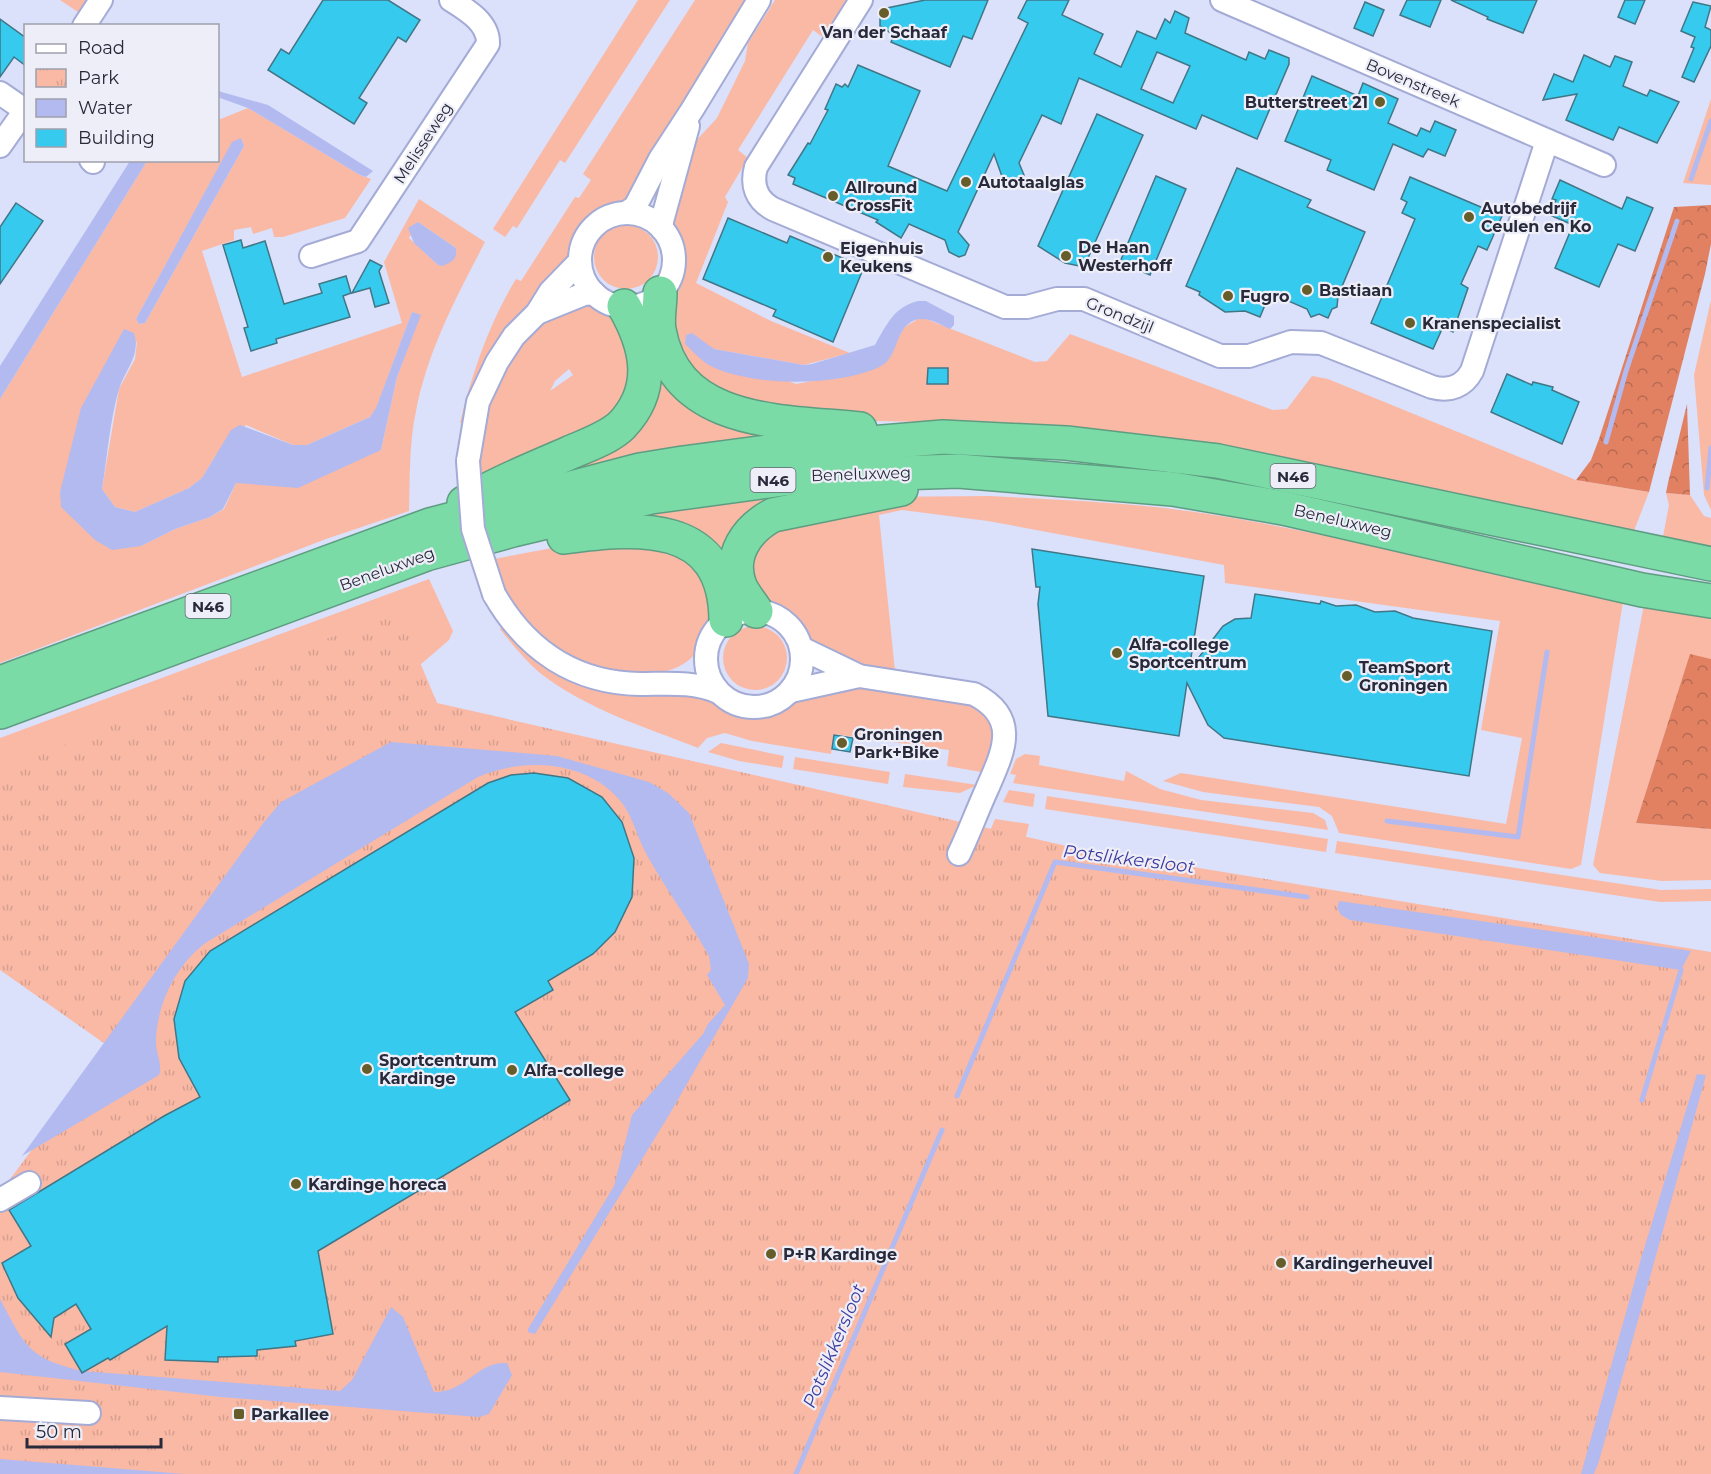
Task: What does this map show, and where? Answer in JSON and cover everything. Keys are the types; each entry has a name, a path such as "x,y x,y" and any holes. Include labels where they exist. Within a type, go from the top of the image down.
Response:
{"highway":[{"name":"N46","path":"660,293 659,329 668,357 694,394 720,408 753,418 943,437"},
{"name":"N46","path":"430,525 485,490 593,442 620,426 633,410 644,387 646,376 641,338 624,306"},
{"name":"Beneluxweg","path":"0,683 430,525 640,470 774,451 943,437 1066,443 1218,461 1711,564"},
{"name":"Beneluxweg","path":"0,712 426,554 651,497 805,476 958,471 1065,478 1173,489 1282,508 1642,590 1711,601"},
{"name":"N46","path":"741,615 740,586 736,565 742,541 756,524 773,515 892,490 1065,478"},
{"name":"N46","path":"370,575 430,565 511,544 605,531 651,531 684,540 708,561 741,615"}],"street":[{"path":"85,24 101,0"},
{"path":"626,213 650,219 662,229 671,244 674,261 670,279 660,293 643,304 624,306 613,304 594,293 584,279 580,261 583,243 593,228 608,217 626,213 635,207 660,159 759,0"},
{"name":"Grondzijl","path":"861,0 756,167 753,181 761,201 773,210 1005,307 1027,307 1057,299 1084,299 1220,356 1249,356 1292,342 1321,343 1432,387 1446,389 1459,386 1472,370 1547,141"},
{"name":"Bovenstreek","path":"1222,0 1604,165"},
{"name":"Melisseweg","path":"311,256 358,241 488,44 485,27 459,2"},
{"path":"0,93 24,109"},
{"path":"662,229 662,221 692,110"},
{"path":"0,146 24,111"},
{"path":"580,261 550,292 537,313 507,344 484,387 474,417 468,461 473,529 494,594 504,613 533,646 565,667 616,683 666,683 708,688 737,705 760,707 782,699 791,691 801,671 801,648 792,629 776,616 741,615 716,628 706,652 699,661 666,683"},
{"path":"537,313 584,294 594,293"},
{"path":"801,648 859,676 964,691 984,699 998,712 1005,729 1003,749 959,854"},
{"path":"706,652 708,674 718,692"},
{"path":"791,691 859,676"},
{"path":"0,1200 29,1183"},
{"path":"0,1408 89,1413"}],"green space":[{"path":"60,0 91,0 81,14"},
{"path":"638,0 670,0 565,163 560,160 517,228 513,226 505,237 493,229"},
{"path":"695,0 747,0 700,74 627,198 609,207 578,234 569,264 513,321 495,344 481,371 462,423 460,423 482,349 506,296 516,279 521,281 575,197 579,198 591,180 583,174"},
{"path":"775,0 848,0 824,38 813,30 738,150 748,158 725,197 728,202 696,283 771,321 850,353 804,365 714,349 685,339 796,384 871,370 888,360 903,328 918,319 926,319 1035,362 1047,361 1070,334 1273,410 1287,409 1312,376 1328,379 1576,480 1649,492 1632,536 1158,438 1046,425 836,420 715,399 670,348 669,299 680,268 680,251 673,216 693,144 717,118 745,61 748,43"},
{"path":"1711,99 1711,185 1683,183"},
{"path":"248,108 360,175 371,179 345,218 283,237 274,237 272,228 253,234 251,227 234,230 234,240 202,251 242,377 402,323 384,262 419,199 485,242 444,324 421,388 412,435 409,511 326,539 0,663 0,399 146,162 219,162 219,120","holes":["241,139 244,146 145,323 139,324 136,319 232,143","418,222 456,248 438,265 409,238","412,312 420,315 397,377 381,450 236,483 224,509 141,546 60,492 137,341 135,359 119,389 102,489 115,507 135,512 189,488 202,478 216,455 246,425 293,445 307,445 370,417 376,409"]},
{"path":"1711,205 1711,244 1705,274 1649,492 1576,480 1591,460 1599,439 1674,207"},
{"path":"626,225 644,231 652,239 658,257 652,275 644,283 626,289 608,283 600,275 594,257 600,239 608,231"},
{"path":"1711,300 1711,510 1704,495 1694,375"},
{"path":"585,303 609,312 622,324 639,365 606,428 480,485 480,456 484,427 501,375 515,352 534,332 557,316","holes":["569,369 573,375 550,391 555,381"]},
{"path":"666,369 824,433 557,474"},
{"path":"1687,404 1690,495 1666,493 1668,483"},
{"path":"866,486 783,504 731,567 588,524 725,497"},
{"path":"1666,493 1690,495 1704,516 1711,518 1711,552 1662,542 1669,505"},
{"path":"990,496 1144,506 1249,521 1623,602 1581,865 1571,869 1339,833 1332,816 1319,807 1203,792 1163,781 1181,773 1506,824 1522,738 1481,730 1500,621 1225,583 1224,565 988,521 902,510 879,515 895,671 830,656 811,645 798,625 783,613 760,601 747,557 768,527 875,497"},
{"path":"647,540 699,564 713,622 700,647 690,659 666,671 645,674 619,673 595,668 571,657 550,643 531,626 515,605 494,559 579,543"},
{"path":"429,579 453,631 449,640 378,701 0,830 0,738"},
{"path":"1644,605 1711,618 1711,659 1690,655 1636,823 1711,829 1711,880 1662,881 1600,873 1593,865"},
{"path":"398,610 437,703 1071,847 1711,952 1711,1474 0,1474 0,1193 108,1046 0,970 0,771"},
{"path":"503,626 532,657 563,677 684,693 719,702 742,712 777,709 800,697 847,687 964,701 981,709 991,721 995,736 987,768 983,767 981,772 947,766 949,750 834,734 831,754 752,741 725,733 707,738 698,748 616,716 558,686 524,657 500,629"},
{"path":"755,626 773,632 781,640 787,658 781,676 773,684 755,690 737,684 729,676 723,658 729,640 737,632"},
{"path":"1690,654 1711,659 1711,829 1636,823"},
{"path":"721,743 784,756 782,768 739,761 708,752"},
{"path":"1025,754 1040,756 1039,765 1124,781 1126,771 1160,789 1201,800 1313,813 1325,820 1328,830 1013,783 1016,775 1010,774 1016,759"},
{"path":"795,757 890,772 888,784 793,769"},
{"path":"905,774 977,785 960,793 903,787"},
{"path":"1009,790 1035,794 1033,807 1003,802"},
{"path":"1047,796 1328,839 1326,852 1045,809"},
{"path":"995,819 1029,824 1024,845 981,853"},
{"path":"1337,841 1661,890 1711,889 1711,901 1660,902 1335,853"}],"water":[{"path":"219,91 268,105 373,171 366,177 360,175 248,108 220,98"},
{"path":"241,138 244,146 145,323 139,324 136,319 232,142"},
{"path":"129,162 146,162 0,399 0,366"},
{"path":"418,222 456,248 454,260 443,266 438,265 414,243 408,228"},
{"path":"918,301 926,301 954,316 954,325 950,329 928,320 915,320 903,329 887,362 863,373 842,378 795,382 747,377 709,365 685,344 686,335 692,333 714,349 804,365 812,364 875,345 897,312"},
{"path":"412,312 421,315 397,377 381,450 298,488 236,483 223,509 210,517 175,529 141,546 112,550 95,540 61,507 60,492 81,408 124,329 134,333 136,348 116,401 102,489 115,507 135,512 189,488 202,478 231,430 240,425 293,445 307,445 370,417 376,408"},
{"path":"391,742 557,756 649,782 668,793 689,813 749,964 748,978 669,1115 535,1334 528,1332 528,1329 614,1186 632,1115 703,1034 708,1024 725,1005 707,975 711,970 709,956 648,857 626,809 608,789 592,778 574,771 554,766 535,765 496,771 478,777 207,942 196,951 177,974 164,1000 156,1043 159,1075 22,1156 264,822 281,802"},
{"path":"1339,901 1691,951 1681,970 1350,920 1341,915 1337,908"},
{"path":"1697,1074 1706,1075 1599,1461 1594,1474 1581,1474 1640,1262"},
{"path":"0,1299 30,1348 50,1361 82,1371 340,1391 352,1380 391,1307 403,1317 434,1392 455,1387 479,1371 497,1364 507,1363 512,1375 489,1414 479,1417 221,1397 0,1372"},
{"path":"0,1459 185,1474 0,1474"}],"building":[{"path":"323,0 388,0 420,20 406,42 398,37 359,98 367,103 354,124 268,70 281,49 289,54"},
{"path":"925,0 988,0 972,39 963,36 950,67 891,42 894,35 880,26 880,15 887,8"},
{"path":"1027,0 1069,0 1062,15 1103,34 1094,54 1121,67 1137,31 1156,39 1165,19 1170,23 1175,11 1189,18 1185,33 1246,60 1249,52 1265,59 1269,50 1289,58 1289,64 1257,139 1202,115 1196,129 1079,78 1061,124 1042,115 1019,163 1024,175 1019,185 1008,186 1004,182 994,154 958,232 969,245 965,255 959,257 949,252 945,240 909,224 901,238 876,222 878,220 793,184 795,178 788,175 808,143 810,144 828,110 825,109 836,84 842,87 845,84 848,87 858,65 920,91 888,166 947,191 1028,23 1018,18","holes":["1157,52 1190,66 1173,103 1141,89"]},
{"path":"1407,0 1441,0 1430,27 1400,15"},
{"path":"1451,0 1537,0 1523,33 1487,19 1488,17"},
{"path":"1625,0 1645,0 1635,24 1618,17"},
{"path":"1365,2 1384,10 1373,36 1354,28"},
{"path":"1693,2 1711,6 1705,27 1711,30 1711,46 1694,82 1682,77 1694,48 1691,47 1695,37 1681,31"},
{"path":"0,19 24,37 24,64 14,57 0,77"},
{"path":"1584,55 1610,67 1615,56 1632,62 1623,86 1647,96 1650,90 1679,102 1657,143 1619,127 1613,140 1566,120 1577,94 1543,100 1554,74 1573,82"},
{"path":"1312,76 1358,96 1363,83 1398,99 1388,123 1417,136 1421,128 1430,132 1435,121 1456,130 1445,156 1428,149 1423,157 1393,144 1374,190 1327,170 1331,160 1285,141"},
{"path":"1097,114 1143,135 1084,267 1065,263 1038,246"},
{"path":"1237,168 1311,200 1307,207 1365,232 1338,296 1337,307 1332,309 1328,318 1319,314 1311,317 1307,309 1270,293 1260,317 1245,311 1225,312 1199,295 1200,292 1186,286"},
{"path":"1156,176 1186,189 1150,275 1120,262"},
{"path":"1410,177 1502,216 1487,250 1478,246 1461,284 1468,288 1453,332 1443,327 1433,349 1371,323 1415,219 1402,213 1407,202 1401,199"},
{"path":"1560,180 1622,209 1627,197 1653,208 1635,251 1618,244 1599,287 1555,268 1573,225 1550,215 1556,200 1552,199"},
{"path":"16,203 43,221 0,284 0,227"},
{"path":"728,218 787,243 790,236 864,267 833,342 773,316 776,310 703,279"},
{"path":"241,240 243,248 265,241 284,304 322,293 319,284 346,276 351,293 343,296 350,317 276,339 277,343 251,351 244,328 248,327 223,245"},
{"path":"370,260 382,266 379,271 389,303 375,307 370,288 352,293"},
{"path":"928,368 948,368 948,384 927,384"},
{"path":"1507,374 1532,385 1533,382 1553,387 1552,390 1579,402 1562,444 1491,412"},
{"name":"TeamSport Groningen","path":"1032,549 1204,576 1189,670 1223,626 1235,619 1251,618 1255,594 1320,604 1321,601 1336,606 1356,605 1375,612 1395,611 1413,618 1492,631 1469,776 1224,738 1208,725 1187,683 1179,736 1048,716 1038,604 1040,587 1036,587"},
{"name":"Groningen Park+Bike","path":"834,735 853,738 850,752 832,749"},
{"name":"Sportcentrum Kardinge","path":"534,773 568,778 602,797 622,822 634,858 632,897 615,932 593,954 548,981 553,990 515,1012 570,1100 318,1251 333,1334 295,1341 296,1346 257,1350 257,1356 218,1357 218,1362 165,1360 167,1326 110,1360 108,1358 82,1373 65,1344 91,1329 76,1304 54,1318 51,1337 18,1298 5,1270 2,1263 31,1246 9,1210 164,1116 200,1097 179,1058 174,1019 185,981 210,951 488,783 511,775"}],"waterway":[{"path":"1691,179 1711,121"},
{"path":"1606,442 1626,371 1677,221"},
{"path":"1707,488 1711,448"},
{"path":"1387,821 1518,837 1547,652"},
{"name":"Potslikkersloot","path":"957,1096 1055,862 1307,897"},
{"path":"1642,1100 1681,970"},
{"name":"Potslikkersloot","path":"796,1474 942,1130"}],"place":[{"name":"Van der Schaaf","path":"884,13"},
{"name":"Butterstreet 21","path":"1380,102"},
{"name":"Autotaalglas","path":"966,182"},
{"name":"Allround CrossFit","path":"833,196"},
{"name":"Autobedrijf Ceulen en Ko","path":"1469,217"},
{"name":"De Haan Westerhoff","path":"1066,256"},
{"name":"Eigenhuis Keukens","path":"828,257"},
{"name":"Bastiaan","path":"1307,290"},
{"name":"Fugro","path":"1228,296"},
{"name":"Kranenspecialist","path":"1410,323"},
{"name":"Alfa-college Sportcentrum","path":"1117,653"},
{"name":"TeamSport Groningen","path":"1347,676"},
{"name":"Groningen Park+Bike","path":"842,743"},
{"name":"Sportcentrum Kardinge","path":"367,1069"},
{"name":"Alfa-college","path":"512,1070"},
{"name":"Kardinge horeca","path":"296,1184"},
{"name":"P+R Kardinge","path":"771,1254"},
{"name":"Kardingerheuvel","path":"1281,1263"},
{"name":"Parkallee","path":"239,1414"}]}
